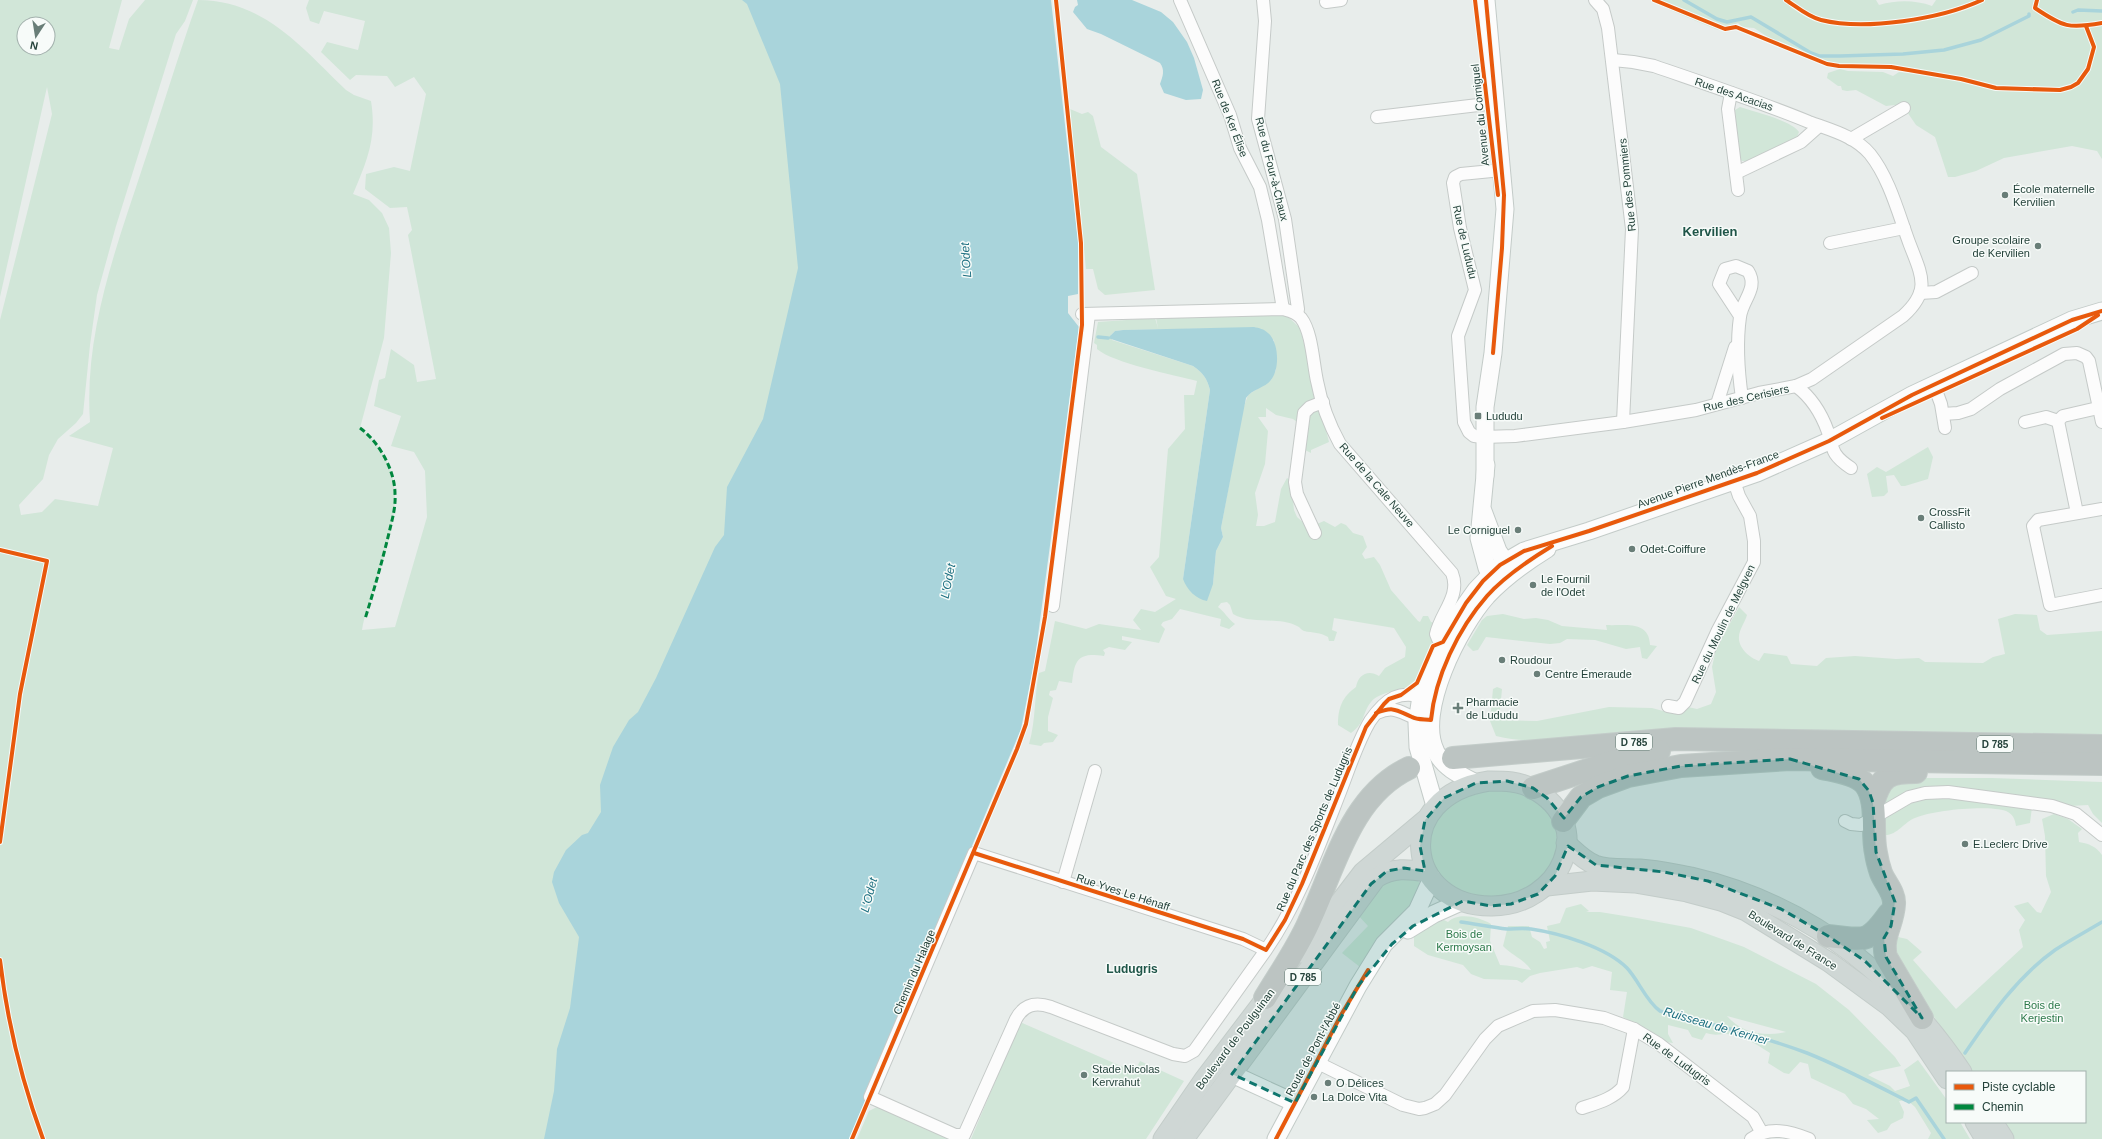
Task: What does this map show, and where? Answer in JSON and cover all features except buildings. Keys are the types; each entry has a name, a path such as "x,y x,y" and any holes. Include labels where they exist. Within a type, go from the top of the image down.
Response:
{"highway":[{"name":"D 785","path":"1453,758 1660,739 1816,740 2102,746"},
{"name":"D 785","path":"1533,788 1612,762 1668,749 1702,745 1816,740"},
{"name":"D 785","path":"1564,821 1581,797 1598,787 1628,776 1681,766 1790,759 2102,764"},
{"path":"1790,759 1859,779 1865,785 1873,812 1874,842 1878,862 1894,899 1890,926 1884,938 1884,950 1886,957 1922,1018"},
{"name":"D 785","path":"1265,998 1303,935 1343,843 1361,809 1380,785 1391,777 1409,768"},
{"path":"1873,812 1880,784 1889,775 1898,772 2102,772"},
{"path":"1828,936 1857,939 1868,938 1878,929 1894,906"}],"main road":[{"path":"1507,781 1533,788 1555,806 1564,821 1566,843 1560,868 1547,886 1538,894 1511,904 1491,906 1463,901 1445,891 1429,875 1423,864 1420,846 1430,813 1455,791 1476,783 1507,781"},
{"name":"Boulevard de Poulguinan","path":"1162,1139 1265,998 1363,872 1430,813"},
{"name":"Boulevard de France","path":"1566,843 1583,858 1596,865 1664,872 1727,887 1780,909 1828,936 1865,961 1922,1018 1961,1071"},
{"name":"Boulevard de Poulguinan","path":"1184,1139 1376,878 1387,872 1399,869 1429,875"},
{"name":"Boulevard de France","path":"1547,886 1592,880 1635,883 1687,892 1721,901 1746,911 1829,962 1889,1006 1915,1031 1946,1078"},
{"path":"1976,1123 1985,1139"},
{"path":"1995,1123 2004,1139"}],"street":[{"name":"Rue de Ker Élise","path":"1180,0 1230,115 1240,148 1260,187 1268,220 1283,309"},
{"name":"Rue du Four-à-Chaux","path":"1263,0 1265,21 1258,119 1285,219 1298,309 1297,314"},
{"path":"1326,2 1341,0"},
{"name":"Avenue du Corniguel","path":"1475,0 1491,104 1499,170 1503,228 1493,352 1496,396 1487,437 1485,476 1479,530 1484,562 1495,579"},
{"name":"Avenue du Corniguel","path":"1486,0 1491,104"},
{"name":"Rue des Pommiers","path":"1595,0 1606,14 1613,60 1632,229 1623,422"},
{"name":"Rue des Acacias","path":"1613,60 1654,66 1819,126 1851,139 1862,146 1875,162 1904,228 1920,269 1920,293"},
{"path":"1731,93 1728,109 1738,190"},
{"path":"1377,117 1491,104"},
{"path":"1851,139 1904,108"},
{"path":"1736,173 1801,142 1819,126"},
{"name":"Rue de Lududu","path":"1487,437 1474,436 1469,432 1464,422 1458,336 1475,290 1460,228 1453,183 1455,177 1461,174 1499,170"},
{"path":"1830,243 1904,228"},
{"path":"1920,293 1936,292 1972,274"},
{"name":"Rue des Cerisiers","path":"1487,437 1623,422 1676,414 1796,386 1812,379 1903,316 1915,304 1920,293"},
{"path":"1053,606 1091,350 1086,314 1283,309 1297,314"},
{"name":"Avenue Pierre Mendès-France","path":"1428,698 1449,643 1479,606 1495,579 1509,568 1560,541 1734,481 1829,441 1858,427 1884,410 1935,389 2072,320 2102,312"},
{"name":"Rue de la Cale Neuve","path":"1297,314 1302,319 1307,331 1323,402 1334,432 1345,450 1452,573 1455,584 1454,595 1436,634 1438,639 1449,643"},
{"path":"1717,404 1736,344 1740,316"},
{"path":"1736,344 1742,398"},
{"path":"1943,414 1958,413 1971,409 2015,380 2071,352 2082,355 2089,361 2101,408 2102,422"},
{"path":"1812,379 1813,403"},
{"path":"1796,386 1813,403 1828,432 1829,441 1835,454 1851,468"},
{"path":"1935,389 1943,414 1945,428"},
{"path":"1316,533 1297,494 1295,482 1304,413 1310,407 1323,402"},
{"path":"2058,421 2063,416 2101,408"},
{"path":"2025,422 2046,417 2058,421"},
{"path":"2058,421 2077,513"},
{"name":"Rue du Moulin de Melgven","path":"1668,706 1679,708 1685,702 1718,630 1754,562 1755,548 1750,516 1748,509 1739,496 1734,481"},
{"path":"2102,509 2038,520 2034,523 2050,605 2102,594"},
{"name":"Avenue du Corniguel","path":"1482,510 1496,544 1509,568"},
{"name":"Avenue Pierre Mendès-France","path":"1430,813 1420,754 1418,718 1445,666 1449,643"},
{"name":"Rue du Parc des Sports de Ludugris","path":"870,1097 955,1135 964,1135 1016,1019 1024,1008 1033,1004 1051,1007 1173,1054 1181,1056 1190,1055 1202,1041 1266,950 1285,920 1299,890 1362,735 1376,713 1394,697 1406,694 1428,698"},
{"path":"1376,713 1391,709 1399,710 1418,718"},
{"name":"Avenue Pierre Mendès-France","path":"1418,718 1432,739 1440,758 1456,774 1476,783"},
{"path":"1063,882 1094,771"},
{"path":"1845,821 1856,826 1873,812 1888,808 1909,797 1925,793 1948,792 2052,806 2076,814 2102,835"},
{"name":"Rue Yves Le Hénaff","path":"974,853 1243,939 1266,950"},
{"name":"Chemin du Halage","path":"870,1097 974,853"},
{"name":"Route de Pont-l'Abbé","path":"1276,1139 1316,1062 1384,944 1417,911 1429,875"},
{"name":"Route de Pont-l'Abbé","path":"1368,970 1386,950 1414,926 1463,901"},
{"name":"Rue de Ludugris","path":"1316,1062 1398,1103 1419,1109 1431,1107 1445,1095 1468,1062 1494,1030 1504,1023 1522,1015 1541,1010 1555,1010 1604,1018 1634,1029 1659,1044 1753,1117 1762,1133"},
{"path":"1582,1108 1605,1100 1618,1093 1623,1087 1634,1029"},
{"path":"1232,1074 1295,1103"},
{"path":"1751,1139 1762,1133 1781,1131 1809,1139"}],"highlighted area":[{"path":"1790,759 1850,775 1859,779 1869,791 1873,803 1876,852 1895,902 1891,926 1884,938 1886,957 1922,1018 1865,961 1828,936 1781,909 1708,881 1664,872 1596,865 1568,846 1555,876 1538,894 1511,904 1491,906 1463,901 1413,926 1392,944 1358,986 1295,1103 1232,1074 1371,884 1387,871 1404,868 1425,871 1420,846 1425,820 1444,798 1476,783 1507,781 1533,788 1547,798 1564,818 1581,797 1598,787 1628,776 1681,766"}],"green space":[{"path":"0,0 122,0 109,48 119,50 129,19 145,0 193,0 185,21 176,34 116,226 97,295 83,414 76,423 58,439 49,455 43,479 19,505 21,515 42,512 55,499 98,506 113,448 69,436 90,422 89,389 92,357 104,293 112,262 198,0 222,2 243,8 262,17 297,43 346,90 354,95 371,101 373,126 370,149 363,171 353,194 369,200 382,213 389,228 391,253 384,338 360,428 367,434 385,457 394,485 395,505 388,542 362,630 395,627 427,517 425,471 414,452 391,446 401,416 374,406 379,380 385,378 391,349 414,365 417,382 436,379 408,235 412,230 407,207 390,208 365,189 366,174 394,167 410,171 426,94 414,77 395,87 387,76 356,75 350,80 321,52 327,42 358,50 365,21 324,11 319,24 310,21 306,8 309,0 918,0 746,1139 0,1139 0,320 52,114 47,87 0,297"},
{"path":"1654,0 1876,0 1879,5 1906,1 1932,6 1936,0 2102,0 2102,159 2097,151 2072,146 2004,158 1976,171 1955,177 1948,177 1935,137 1916,125 1903,106 1886,106 1856,90 1842,90 1841,86 1838,86 1827,78 1828,73 1840,69 1848,71 1883,72 1893,76 1899,72 1910,73 1912,69 1880,64 1838,64 1819,59 1774,41 1754,28 1742,27 1738,23 1718,30 1655,3"},
{"path":"1740,107 1789,124 1799,132 1797,137 1749,161 1742,161 1739,158 1735,110"},
{"path":"1070,109 1082,114 1088,112 1093,116 1101,147 1137,174 1155,290 1105,295 1098,289 1093,269 1086,269"},
{"path":"1284,313 1300,328 1329,442 1311,450 1311,453 1305,450 1306,429 1293,419 1276,415 1266,408 1266,417 1258,417 1268,431 1265,464 1255,493 1258,515 1256,526 1264,526 1275,522 1281,489 1287,478 1291,481 1294,510 1297,517 1314,532 1317,524 1324,521 1335,527 1341,523 1346,525 1353,533 1363,536 1367,547 1362,554 1365,559 1374,557 1380,565 1391,590 1418,621 1420,622 1423,616 1428,616 1431,622 1435,623 1429,655 1419,679 1414,684 1375,698 1368,706 1362,721 1351,733 1338,725 1340,708 1344,699 1356,687 1361,676 1371,673 1379,676 1385,668 1405,657 1406,647 1394,628 1334,618 1332,630 1337,632 1334,641 1329,641 1328,637 1325,635 1304,631 1298,626 1289,623 1240,617 1233,614 1230,605 1227,602 1221,603 1218,607 1235,624 1229,629 1220,626 1221,619 1180,609 1172,619 1163,622 1161,625 1165,629 1159,643 1122,636 1122,640 1132,642 1125,650 1109,647 1103,650 1105,653 1104,656 1091,655 1081,658 1076,664 1072,683 1059,681 1056,690 1050,691 1049,695 1053,698 1048,717 1048,731 1058,735 1053,742 1044,743 1041,746 1029,744 1033,726 1039,673 1045,671 1055,621 1086,629 1099,624 1141,630 1133,620 1141,609 1155,612 1176,599 1166,596 1150,567 1159,557 1168,449 1185,429 1184,395 1194,395 1197,381 1144,368 1116,359 1097,349 1097,345 1094,343 1098,322 1155,318 1158,328 1156,318","holes":["1238,328 1274,340 1276,370 1271,380 1248,395 1243,409 1221,528 1223,537 1216,551 1213,584 1183,579 1210,390 1209,386 1204,376 1193,366 1112,340 1111,335 1115,331 1123,330"]},
{"path":"1928,447 1933,457 1928,479 1901,486 1894,475 1886,476 1888,492 1884,496 1872,497 1867,474 1877,467 1886,472"},
{"path":"1739,607 1747,615 1740,632 1739,641 1740,645 1748,655 1759,661 1764,653 1787,656 1791,664 1817,666 1826,658 1855,656 1896,659 1919,658 1925,662 1983,663 1993,657 2005,654 1998,619 2015,614 2037,615 2040,630 2047,635 2102,631 2102,738 1677,730 1629,732 1536,741 1510,739 1496,736 1490,721 1493,689 1497,687 1502,689 1499,720 1537,721 1609,707 1652,708 1663,711 1688,707 1697,709 1711,704 1716,692 1712,667 1716,649"},
{"path":"1503,614 1524,619 1536,618 1548,620 1562,626 1607,630 1606,625 1635,626 1645,631 1649,637 1650,645 1657,646 1647,659 1642,658 1640,647 1626,649 1595,640 1567,639 1560,643 1550,644 1486,637 1478,650 1473,651 1467,645 1482,620 1487,616"},
{"path":"1896,778 1992,778 2102,782 2102,823 2093,814 2088,805 2070,806 2033,799 2030,823 2016,826 2012,815 2006,811 1997,809 1960,809 1915,818 1897,831 1889,835 1884,835 1881,807 1885,789"},
{"path":"1495,789 1513,791 1531,796 1539,800 1545,806 1554,822 1556,853 1544,876 1523,890 1498,896 1471,894 1448,883 1433,864 1429,836 1434,824 1449,802"},
{"name":"Bois de Kerjestin","path":"2054,814 2068,819 2082,829 2078,833 2079,842 2092,846 2102,855 2102,1139 2013,1139 2003,1123 2086,1123 2086,1071 1971,1071 1892,956 1894,943 1898,937 1907,939 1922,952 1913,960 1956,1009 2023,947 2019,930 2025,920 2014,906 2028,902 2037,912 2041,913 2051,892 2046,876 2045,836 2042,819"},
{"path":"1397,877 1416,879 1421,884 1422,893 1360,967 1342,953 1368,926 1357,914 1380,884"},
{"name":"Bois de Kermoysan","path":"1581,904 1589,911 1586,912 1600,912 1691,928 1744,947 1816,984 1849,1010 1895,1057 1901,1066 1873,1072 1868,1075 1890,1086 1895,1091 1910,1086 1904,1070 1918,1060 1946,1099 1946,1123 1961,1123 1970,1139 1928,1139 1931,1133 1915,1107 1907,1100 1899,1101 1904,1112 1903,1118 1891,1124 1887,1130 1878,1133 1867,1120 1879,1119 1866,1109 1853,1104 1845,1094 1811,1078 1808,1064 1800,1062 1789,1074 1784,1073 1768,1063 1770,1053 1739,1037 1727,1034 1715,1035 1706,1033 1702,1040 1692,1037 1688,1030 1668,1025 1668,1034 1673,1043 1666,1042 1623,1017 1627,992 1610,990 1612,972 1592,966 1583,969 1577,967 1540,973 1530,976 1522,983 1517,980 1484,979 1471,974 1463,965 1428,955 1414,946 1414,935 1423,928 1444,920 1448,922 1463,916 1481,919 1491,924 1490,941 1500,965 1531,970 1525,963 1503,946 1508,926 1529,926 1532,937 1540,942 1544,949 1547,948 1546,942 1550,941 1547,926 1560,923 1566,908","holes":["1727,1016 1786,1032 1762,1034 1746,1030 1733,1022"]},
{"name":"Stade Nicolas Kervrahut","path":"1020,1022 1130,1070 1138,1065 1140,1061 1184,1081 1146,1139 971,1139"},
{"path":"880,1107 950,1139 857,1139 869,1111"}],"water":[{"name":"L'Odet","path":"742,0 1051,0 1078,241 1078,294 1068,296 1068,313 1079,327 1035,658 1021,729 849,1139 544,1139 554,1091 557,1049 570,1008 579,937 559,903 552,882 554,872 566,850 582,835 588,833 601,812 600,785 613,747 629,720 638,712 656,678 715,547 724,535 727,487 763,419 798,268 780,84 747,4"},
{"path":"1077,0 1132,0 1161,12 1173,22 1187,42 1194,58 1203,90 1201,99 1186,100 1164,93 1160,84 1163,68 1160,63 1101,34 1087,29 1073,12 1075,7 1078,5"},
{"path":"1260,328 1272,337 1277,356 1276,369 1274,375 1268,383 1246,398 1221,528 1223,537 1216,551 1213,584 1207,601 1192,593 1183,579 1210,390 1206,379 1193,366 1108,338 1115,331 1123,330"}],"waterway":[{"path":"1684,0 1717,19 1727,22 1751,17 1811,53 1819,56 1903,54 1944,50 1981,40 2029,16 2029,14"},
{"path":"2073,12 2078,10 2102,11"},
{"path":"1098,337 1108,338"},
{"name":"Ruisseau de Keriner","path":"1461,922 1507,929 1542,931 1595,947 1618,960 1627,968 1651,1002 1660,1011 1734,1030 1807,1053 1859,1076 1909,1102 1916,1098 1944,1139"},
{"name":"Ruisseau de Keriner","path":"1965,1053 2006,997 2029,972 2055,950 2102,922"}],"marked path":[{"path":"360,428 367,434 385,457 392,476 395,499 394,514 365,619"}],"cycle path":[{"path":"852,1139 1017,749 1026,724 1045,617 1082,325 1081,243 1056,0"},
{"path":"1475,0 1498,195"},
{"path":"1486,0 1504,195 1502,248 1493,353"},
{"path":"1654,0 1725,29 1736,27 1827,64 1839,66 1891,67 1961,79 1996,88 2060,90 2078,83 2088,69 2094,47 2086,26"},
{"path":"1786,0 1816,19 1839,23 1859,24 1880,24 1925,18 1946,13 1982,0"},
{"path":"2037,0 2035,8 2060,23 2074,26 2102,23"},
{"path":"974,853 1243,939 1266,950 1285,920 1302,884 1366,727 1389,699 1401,695 1417,683 1433,646 1443,642 1466,603 1483,581 1500,565 1524,551 1589,531 1757,473 1829,441 1912,395 2072,320 2102,311"},
{"path":"1882,418 2077,329 2098,315"},
{"path":"1376,713 1391,709 1416,719 1431,720 1437,687 1443,671 1458,638 1476,609 1509,575 1552,546"},
{"path":"0,550 47,561 20,694 0,842"},
{"path":"0,960 16,1051 28,1095 43,1139"},
{"path":"1276,1139 1341,1015 1368,970"}],"place":[{"name":"École maternelle Kervilien","path":"2005,195"},
{"name":"Groupe scolaire de Kervilien","path":"2038,246"},
{"name":"Lududu","path":"1478,416"},
{"name":"CrossFit Callisto","path":"1921,518"},
{"name":"Le Corniguel","path":"1518,530"},
{"name":"Odet-Coiffure","path":"1632,549"},
{"name":"Le Fournil de l'Odet","path":"1533,585"},
{"name":"Roudour","path":"1502,660"},
{"name":"Centre Émeraude","path":"1537,674"},
{"name":"Pharmacie de Lududu","path":"1458,708"},
{"name":"E.Leclerc Drive","path":"1965,844"},
{"name":"Stade Nicolas Kervrahut","path":"1084,1075"},
{"name":"O Délices","path":"1328,1083"},
{"name":"La Dolce Vita","path":"1314,1097"}],"district":[{"name":"Kervilien","path":"1710,231"},
{"name":"Ludugris","path":"1132,969"}]}
